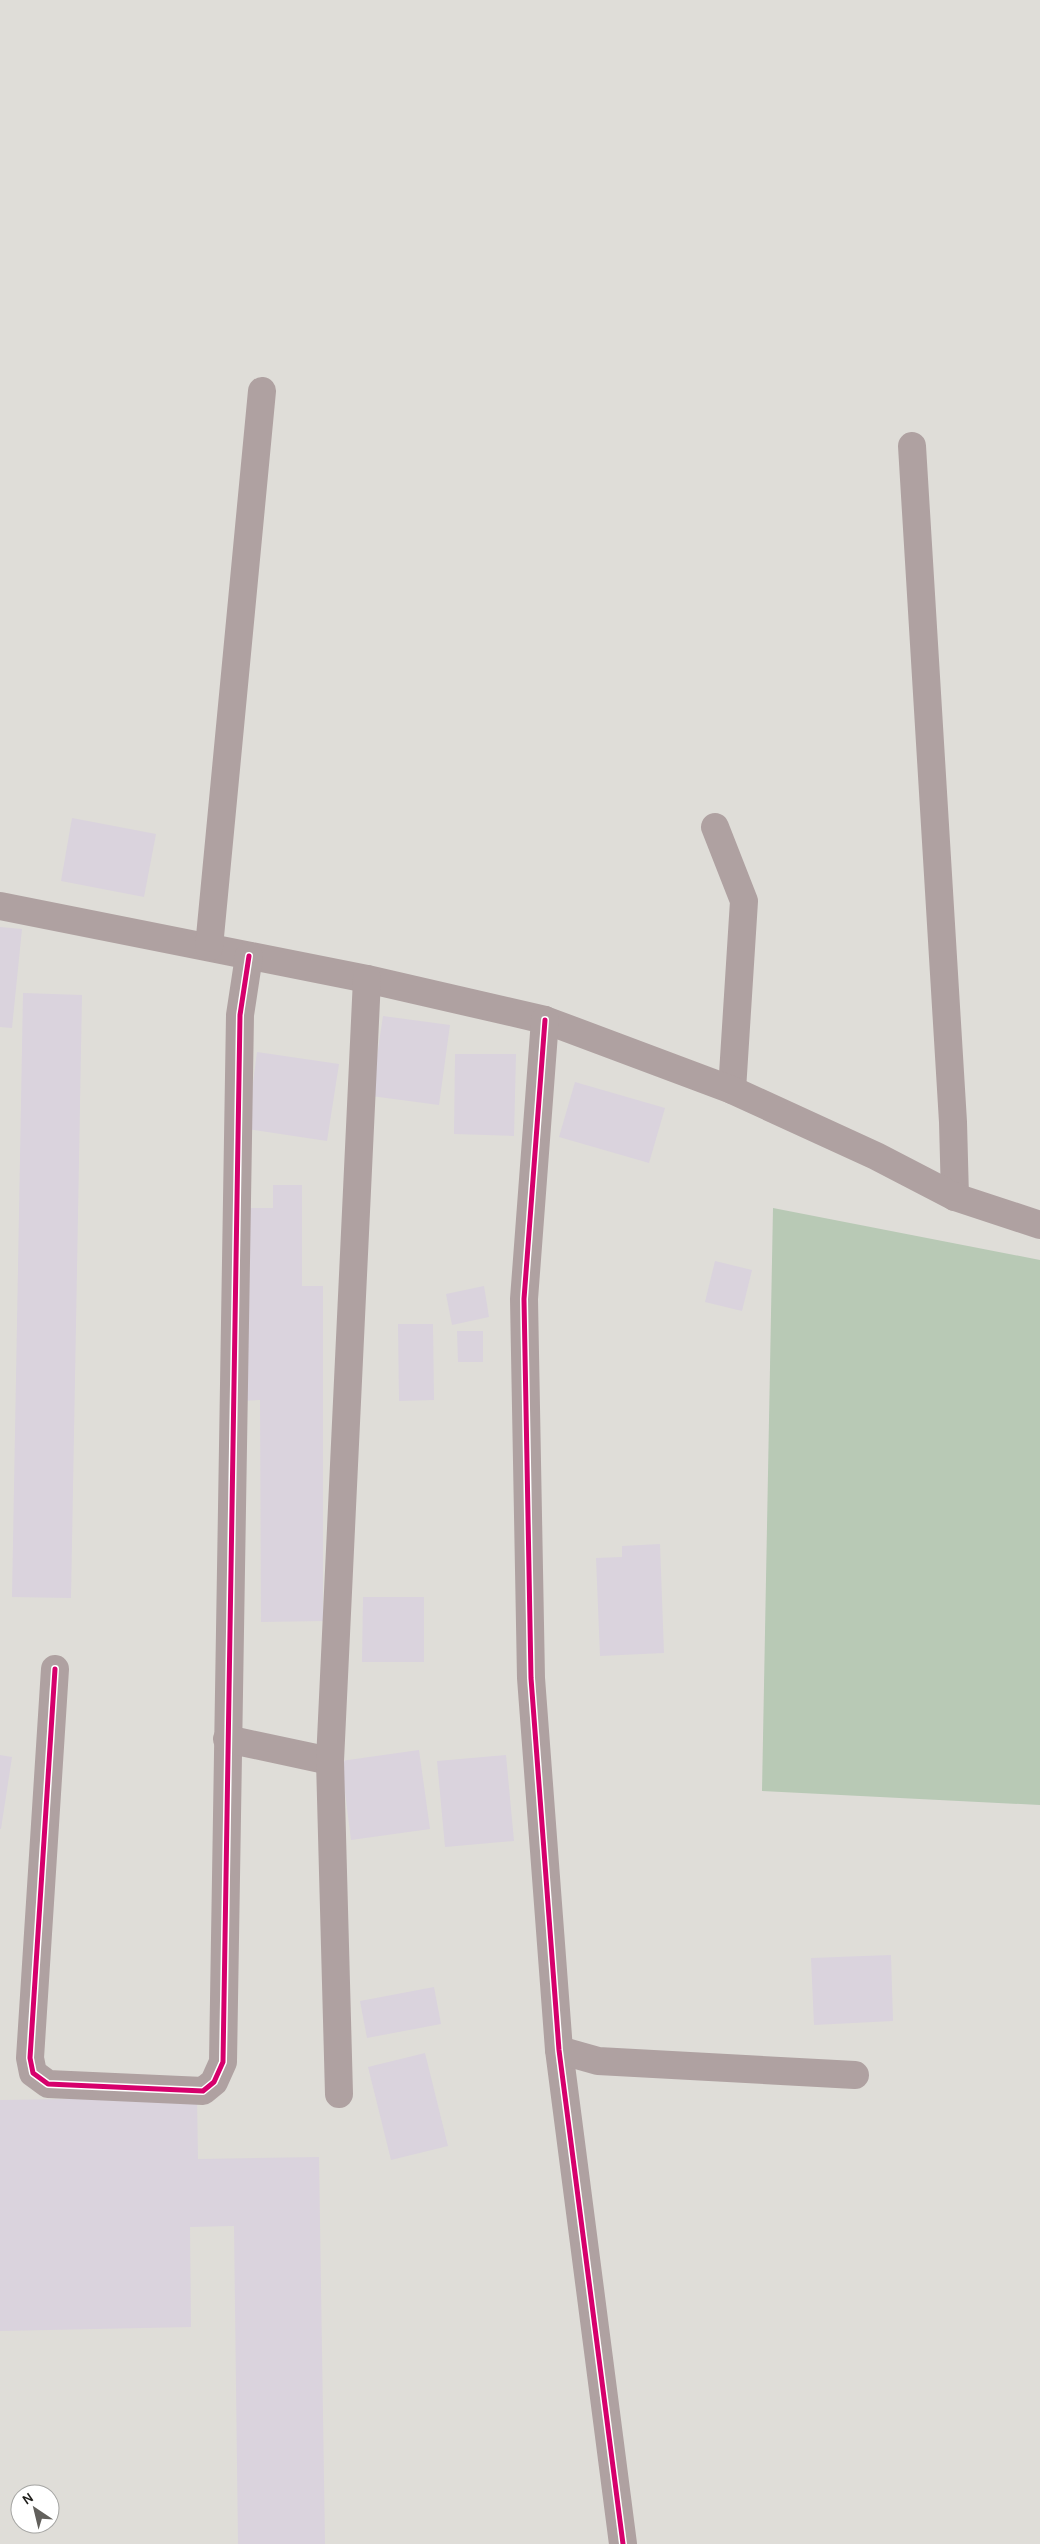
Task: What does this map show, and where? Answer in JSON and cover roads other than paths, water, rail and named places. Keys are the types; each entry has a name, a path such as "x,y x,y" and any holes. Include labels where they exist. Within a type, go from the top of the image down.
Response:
{"street":[{"path":"209,947 262,391"},
{"path":"912,446 953,1122 955,1197"},
{"path":"716,827 744,901 732,1090"},
{"path":"0,906 366,979 545,1020 732,1090 876,1156 955,1197 1040,1225"},
{"path":"55,1669 30,2058 33,2073 48,2084 203,2091 214,2082 223,2062 240,1014 249,956"},
{"path":"339,2094 330,1761 366,979"},
{"path":"545,1020 524,1310 531,1678 559,2050 623,2544"},
{"path":"227,1739 330,1761"},
{"path":"559,2050 598,2061 854,2075"}]}
